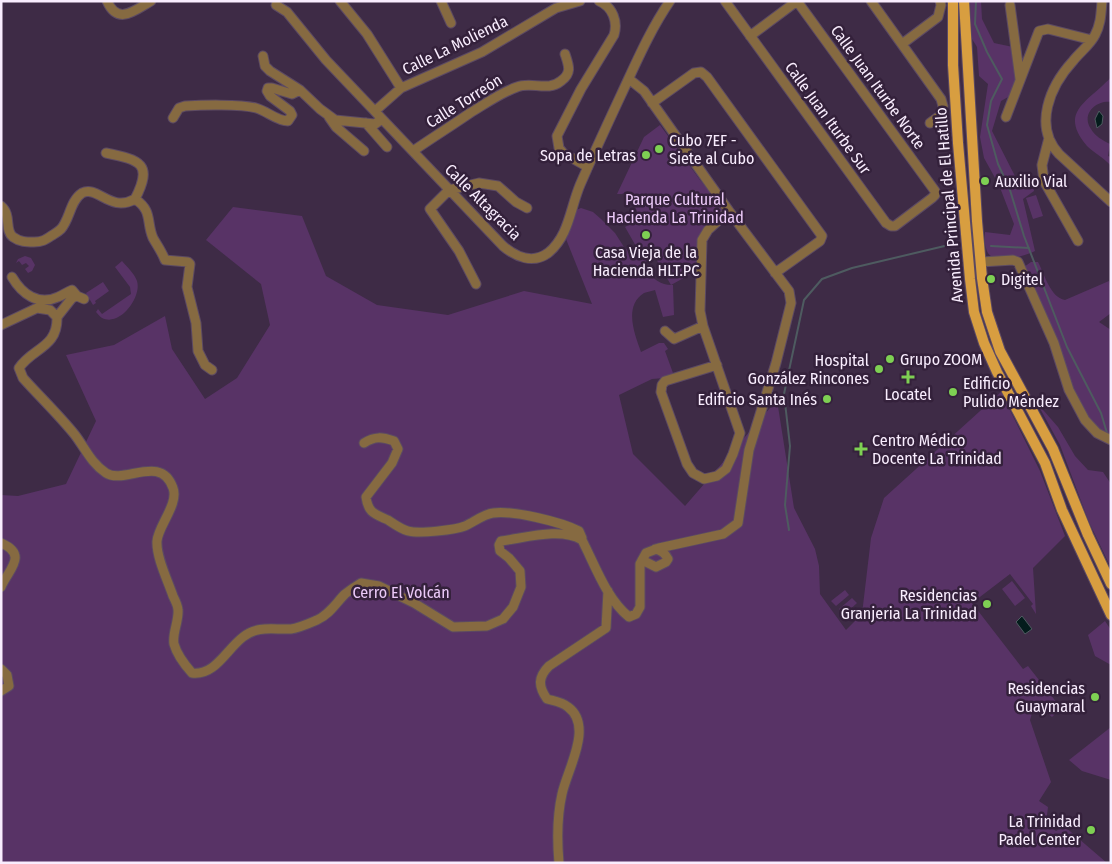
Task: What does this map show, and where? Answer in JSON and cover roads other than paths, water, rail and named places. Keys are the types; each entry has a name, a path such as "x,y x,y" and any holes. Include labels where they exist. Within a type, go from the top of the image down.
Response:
{"main road":[{"name":"Avenida Principal de El Hatillo","path":"953,1 953,65 958,143 974,312 987,350 1045,463 1062,510 1111,616"},
{"name":"Avenida Principal de El Hatillo","path":"964,1 984,297 1000,350 1053,449 1088,535 1111,584"}],"street":[{"path":"107,1 114,12 121,15 128,14 151,1"},
{"path":"340,1 367,34 401,88"},
{"path":"441,1 451,23"},
{"name":"Calle La Molienda","path":"375,111 401,88 482,52 556,8 580,1"},
{"path":"588,167 563,153 559,148 557,136 581,89 614,35 616,28 614,16 608,7 600,1"},
{"name":"Calle Altagracia","path":"276,5 287,12 326,60 510,252 523,258 535,258 547,253 560,240 568,224 578,188 644,44 670,1"},
{"name":"Calle Juan Iturbe Sur","path":"726,1 886,223 895,226 916,210"},
{"path":"750,36 797,1"},
{"name":"Calle Juan Iturbe Norte","path":"797,1 935,191 935,195 916,210"},
{"path":"871,1 941,99 943,106 941,115 930,123"},
{"path":"902,44 938,17 942,5 940,1"},
{"path":"1102,1 1100,22 1092,40 1072,61 1052,92 1047,114 1046,130 1054,149 1111,202"},
{"path":"1010,5 1020,81"},
{"path":"1006,117 1039,31 1048,29 1092,40"},
{"name":"Calle Torreón","path":"413,152 510,89 526,84 550,86 561,82 569,73 570,66 566,54"},
{"path":"263,56 264,66 300,90 329,117 336,128 364,151"},
{"path":"652,104 694,73 701,72 707,76 822,236 820,241 776,273"},
{"path":"364,443 372,438 384,438 394,441 398,449 392,464 366,497 370,511 409,532 446,531 464,527 492,513 534,516 558,524 568,525 579,531 608,591 628,617 636,614 640,608 640,564 646,553 723,534 738,523 749,450 776,363 791,303 789,290 729,211 644,91 629,79"},
{"path":"173,118 179,108 185,106 247,106 288,121 292,114 270,96 267,91 268,88 292,94 300,90"},
{"path":"329,117 335,120 366,124 375,124 382,119"},
{"path":"366,124 387,147"},
{"path":"1049,138 1042,165 1044,181 1078,241"},
{"path":"1,206 4,208 8,218 8,229 12,236 22,242 43,242 61,229 76,199 83,193 92,192 118,204 127,204 135,199 142,188 145,174 142,167 134,161 122,156 106,153"},
{"path":"476,284 456,245 430,209 449,190 479,183 498,186 516,202 527,208"},
{"path":"135,199 143,204 148,215 152,237 165,260 188,262 190,264 187,287 196,323 198,351 205,364 212,370"},
{"path":"717,365 665,381 661,392 687,464 693,473 704,479 716,476 726,469 740,433 717,365 703,326 700,311 702,240 708,230 729,211"},
{"path":"981,263 1018,262 1054,343 1069,390 1086,420 1097,433 1111,440"},
{"path":"12,277 25,293 32,298 51,299 72,290 80,298 72,298 56,316"},
{"path":"1,325 37,308 50,310 56,316 57,326 50,341 42,349 24,360 19,368 23,378 75,435 90,459 107,474 123,475 150,471 161,473 169,479 174,490 171,508 156,542 178,610 174,642 182,661 192,673 201,674 211,669 245,635 265,628 292,629 319,620 331,611 346,593 361,583 379,586 414,603 453,627 487,626 503,619 513,607 522,586 520,571 500,551 499,545 501,541 563,533 574,535 582,540"},
{"path":"665,330 674,340 703,326"},
{"path":"1,543 10,547 15,555 15,565 1,587"},
{"path":"642,560 656,567 666,562 668,559 666,554 656,549"},
{"path":"559,863 557,841 562,793 576,754 580,730 576,716 570,708 547,699 541,691 539,681 542,673 549,666 606,628 608,591"},
{"path":"1,669 8,675 9,686 1,691"}],"waterway":[{"path":"976,1 975,24 987,52 1002,79 991,101 987,125 998,164 1010,190 1024,236 1067,347 1101,413 1107,433"},
{"path":"789,530 785,505 790,446 784,394 804,300 822,279 852,268 953,244"},
{"path":"991,246 1029,248"}],"place":[{"name":"Cubo 7EF - Siete al Cubo","path":"659,149"},
{"name":"Sopa de Letras","path":"646,155"},
{"name":"Auxilio Vial","path":"985,181"},
{"name":"Casa Vieja de la Hacienda HLT.PC","path":"646,235"},
{"name":"Digitel","path":"991,279"},
{"name":"Grupo ZOOM","path":"890,359"},
{"name":"Hospital González Rincones","path":"879,369"},
{"name":"Locatel","path":"908,377"},
{"name":"Edificio Pulido Méndez","path":"953,392"},
{"name":"Edificio Santa Inés","path":"827,399"},
{"name":"Centro Médico Docente La Trinidad","path":"861,449"},
{"name":"Residencias Granjeria La Trinidad","path":"987,604"},
{"name":"Residencias Guaymaral","path":"1095,697"},
{"name":"La Trinidad Padel Center","path":"1091,830"}],"park label":[{"name":"Parque Cultural Hacienda La Trinidad","path":"675,208"},
{"name":"Cerro El Volcán","path":"401,592"}]}
